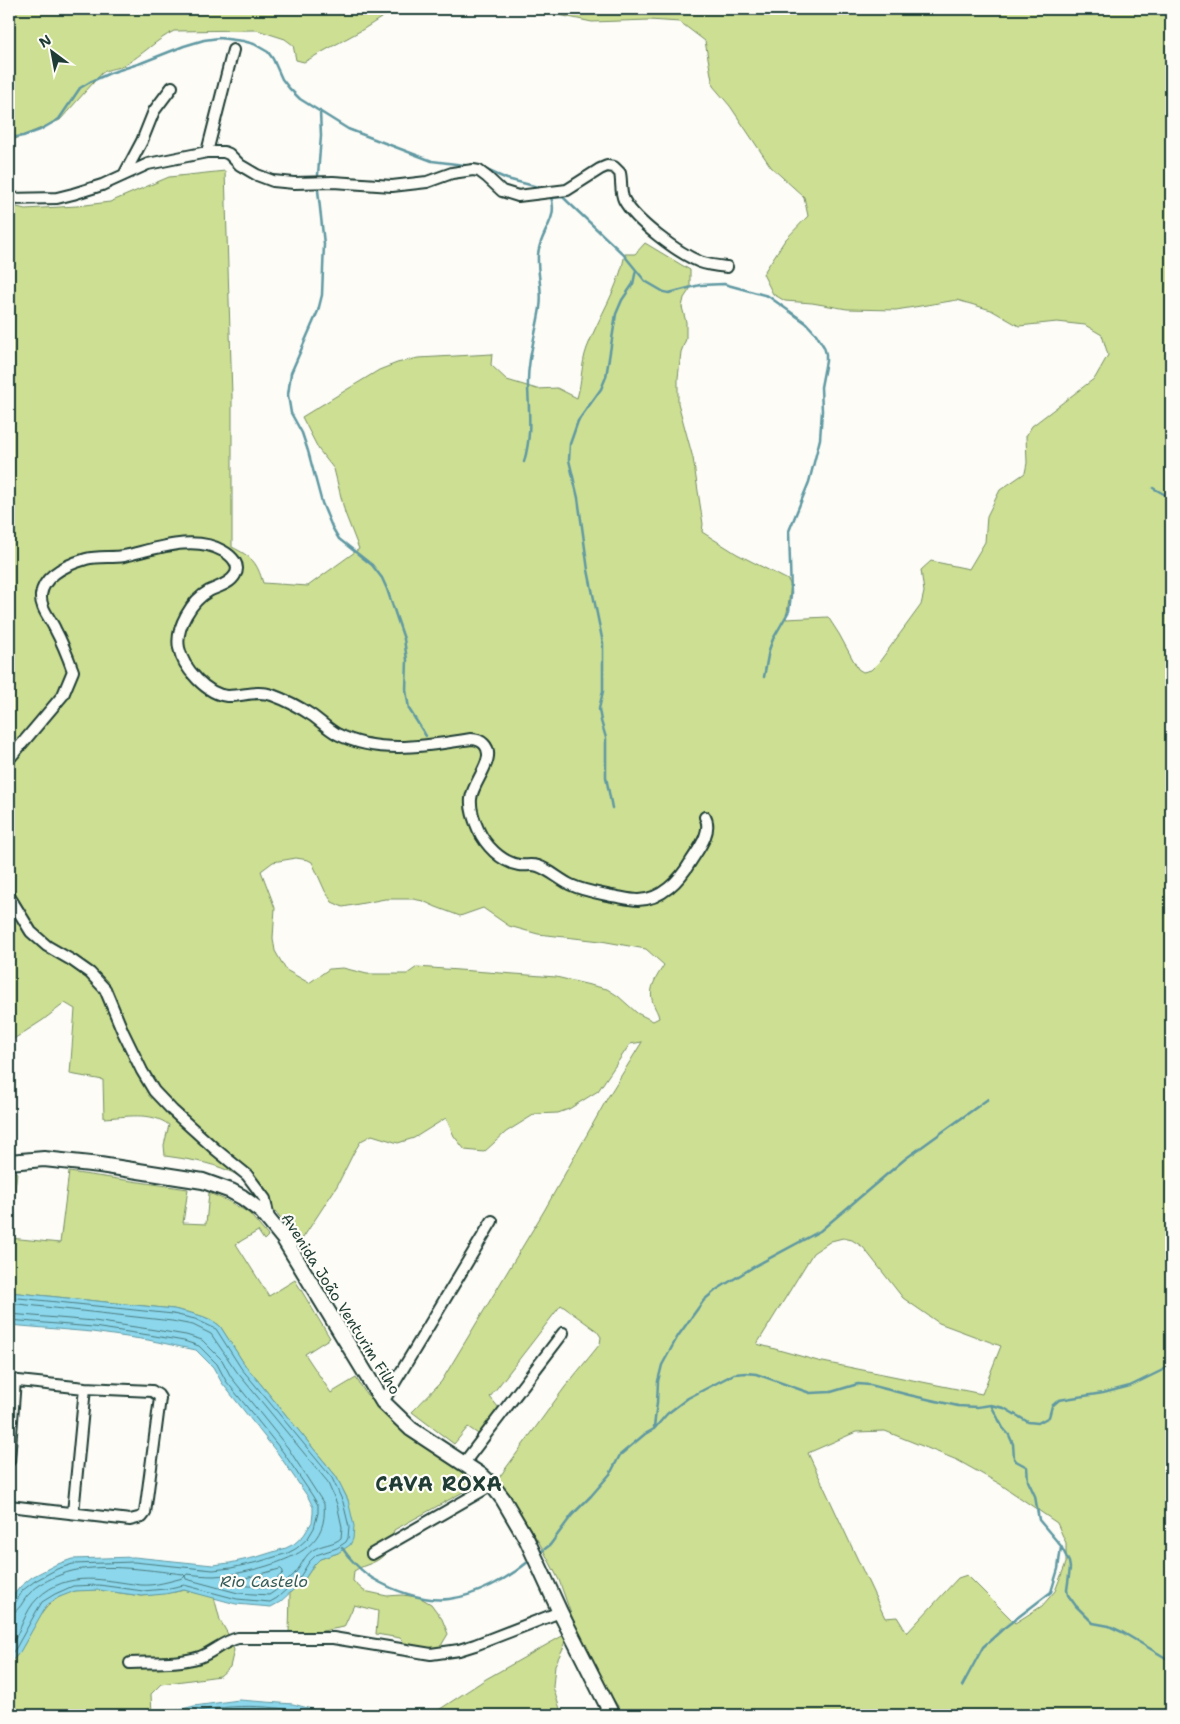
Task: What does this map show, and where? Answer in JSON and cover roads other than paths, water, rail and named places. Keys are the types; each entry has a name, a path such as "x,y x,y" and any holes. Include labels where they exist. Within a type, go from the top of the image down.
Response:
{"street":[{"path":"207,152 233,50"},
{"path":"124,175 142,141 154,111 172,87"},
{"path":"9,199 57,198 102,185 148,164 207,152 224,152 229,154 240,165 257,175 273,181 294,183 333,182 392,186 427,182 452,173 473,170 480,171 487,176 502,191 518,196 566,190 607,166 614,167 620,173 624,200 634,214 650,229 700,262 727,267"},
{"path":"9,759 63,695 73,671 55,629 44,611 41,596 43,587 54,574 87,559 117,557 186,543 211,545 230,556 236,563 237,568 235,576 207,592 195,602 185,615 179,647 186,665 195,678 218,695 228,696 260,692 281,698 339,735 370,744 402,748 471,739 480,741 489,751 489,758 473,788 471,800 474,820 485,842 492,850 505,859 519,865 538,866 572,886 590,891 638,900 649,898 674,884 685,870 707,831 708,823 705,817"},
{"path":"9,896 31,932 47,946 90,973 105,989 123,1032 142,1071 154,1090 187,1124 247,1175 265,1199 269,1220"},
{"name":"Avenida João Venturim Filho","path":"9,1162 44,1159 100,1165 203,1181 242,1197 269,1220 298,1263 383,1402 411,1429 464,1463 492,1485 503,1499 520,1525 560,1612 612,1715"},
{"path":"383,1402 492,1221"},
{"path":"464,1463 563,1333"},
{"path":"9,1461 12,1380 85,1388 155,1392 160,1398 145,1513 139,1519 130,1520 9,1506"},
{"path":"73,1513 85,1388"},
{"path":"372,1554 492,1485"},
{"path":"130,1663 195,1658 203,1656 238,1638 333,1638 430,1654 459,1650 475,1645 560,1612"}],"water":[{"name":"Rio Castelo","path":"9,1292 174,1309 192,1313 215,1322 220,1326 245,1365 336,1476 348,1500 354,1526 353,1539 350,1545 338,1553 320,1559 304,1580 280,1602 271,1607 236,1604 184,1590 142,1596 99,1590 75,1591 57,1598 46,1606 20,1652 9,1664 9,1607 12,1597 32,1577 55,1565 72,1559 134,1557 213,1565 257,1557 294,1544 304,1535 312,1522 313,1507 279,1455 222,1383 213,1367 196,1350 148,1340 92,1332 9,1325"},
{"path":"239,1700 293,1704 334,1715 159,1715 194,1706"}],"waterway":[{"path":"9,138 23,136 40,130 59,119 80,88 90,82 184,46 219,38 254,44 268,52 282,79 300,99 348,129 432,161 472,166"},
{"path":"318,175 321,136 320,111"},
{"path":"482,168 507,179 538,187"},
{"path":"318,190 324,244 322,295 318,311 291,373 288,395 291,413 302,433 322,503 332,527 339,539 372,565 382,578 387,589 404,639 407,660 406,690 409,709 426,736"},
{"path":"524,462 529,433 529,367 541,301 538,255 539,247 551,220 553,205 551,197"},
{"path":"551,198 563,197 623,254 645,281 664,292 669,293 700,285 724,284 768,296 806,323 824,347 826,361 821,387 820,439 809,482 789,531 791,594 789,611 773,639 764,677"},
{"path":"612,808 606,777 606,738 599,709 603,691 603,643 588,570 578,498 569,460 570,444 578,421 601,389 606,377 616,314 622,300 633,284 636,270"},
{"path":"1153,488 1171,498"},
{"path":"654,1427 658,1381 662,1365 678,1336 704,1300 716,1290 755,1266 820,1231 905,1159 988,1099"},
{"path":"541,1552 550,1545 572,1515 610,1474 620,1455 654,1429 667,1414 688,1398 734,1374 756,1374 810,1393 831,1392 858,1384 870,1385 958,1406 977,1407 991,1405 1004,1408 1028,1422 1038,1423 1049,1417 1052,1406 1059,1400 1103,1393 1130,1386 1171,1366"},
{"path":"991,1405 1013,1444 1014,1458 1027,1467 1028,1481 1035,1496 1039,1520 1061,1546 1069,1562 1068,1595 1093,1623 1109,1626 1122,1632 1171,1661"},
{"path":"962,1686 983,1647 1004,1628 1051,1592 1058,1569 1061,1547"},
{"path":"342,1548 372,1578 399,1591 429,1599 449,1599 481,1590 512,1574 529,1561"}],"district":[{"name":"CAVA ROXA","path":"439,1484"}]}
